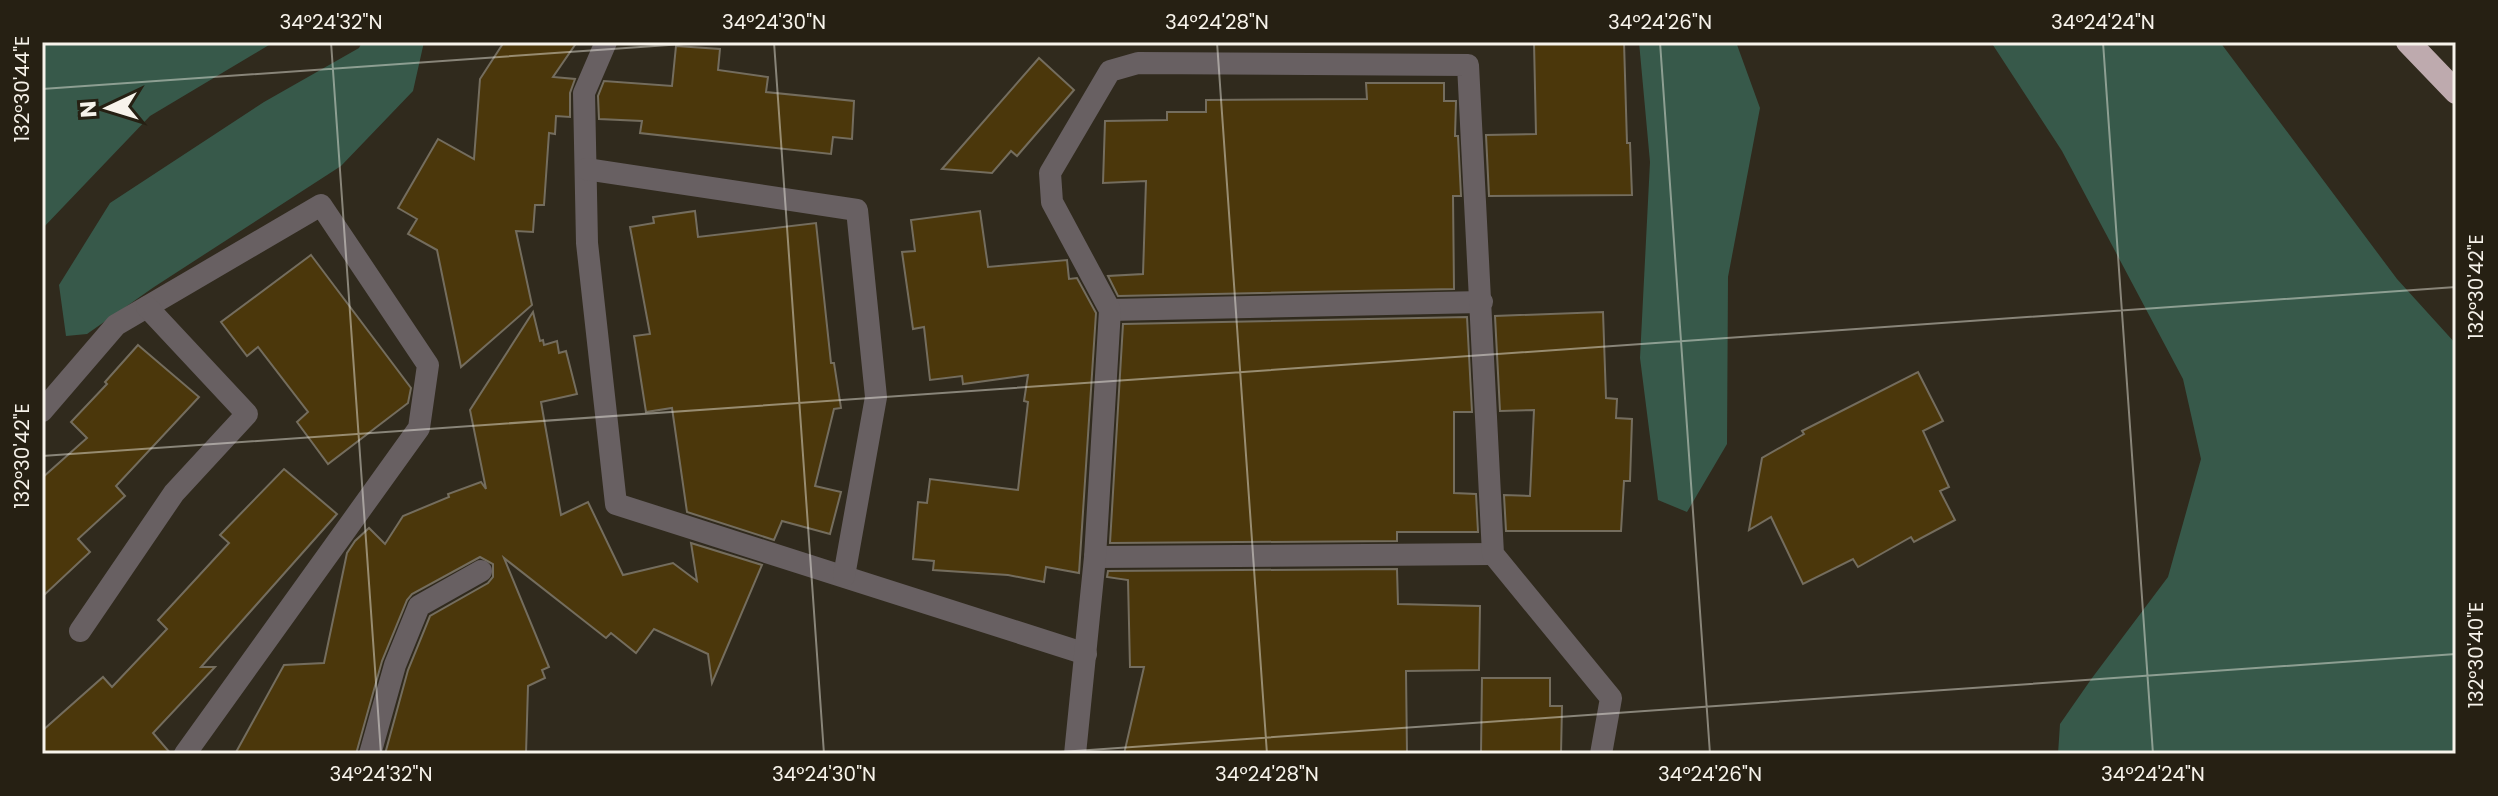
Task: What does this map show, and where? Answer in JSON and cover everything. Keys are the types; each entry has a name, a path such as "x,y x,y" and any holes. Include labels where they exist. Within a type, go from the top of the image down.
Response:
{"highway":[{"path":"2408,42 2456,92"}],"street":[{"path":"606,42 584,93 587,243 616,504 1086,654"},
{"path":"1075,754 1095,557 1110,310 1052,202 1050,173 1110,71 1138,63 1468,65 1493,554 1611,698 1601,754"},
{"path":"586,169 857,210 876,397 844,576"},
{"path":"42,411 116,325 321,205 428,365 419,428 185,754"},
{"path":"1110,310 1482,302"},
{"path":"80,631 174,493 247,414 147,307"},
{"path":"1095,557 1493,554"},
{"path":"370,754 395,665 419,606 481,571"}],"green space":[{"path":"42,42 274,42 150,116 42,229"},
{"path":"362,42 424,42 413,91 341,166 87,334 66,336 59,285 110,203 264,102 359,48"},
{"path":"1639,42 1736,42 1760,108 1728,277 1727,444 1687,512 1658,500 1640,358 1650,162"},
{"path":"1991,42 2220,42 2397,279 2456,344 2456,754 2058,754 2060,724 2168,577 2201,459 2183,379 2062,151"}],"building":[{"path":"504,42 577,42 553,77 575,79 570,93 570,117 556,116 555,134 549,133 544,205 535,205 533,232 516,231 532,305 461,367 437,250 408,234 417,219 398,208 438,139 474,159 480,79"},
{"path":"1534,42 1624,42 1632,195 1489,196 1486,135 1536,134"},
{"path":"676,46 720,49 718,70 768,77 766,92 854,101 852,139 833,137 831,154 640,133 642,121 599,119 598,96 604,81 672,86"},
{"path":"1039,58 1074,90 1017,156 1011,151 992,173 942,169"},
{"path":"1366,83 1444,83 1444,101 1456,101 1455,136 1458,136 1461,196 1453,196 1454,289 1118,296 1108,276 1143,274 1146,181 1103,183 1105,121 1167,120 1167,112 1206,112 1206,100 1367,99"},
{"path":"695,211 698,237 816,223 831,363 834,363 841,408 834,409 815,486 841,492 830,534 782,521 774,540 687,512 672,408 646,412 634,336 650,334 630,227 654,223 653,217"},
{"path":"980,211 988,267 1067,260 1069,279 1077,278 1096,313 1079,573 1046,567 1044,582 1008,575 933,570 934,561 913,559 918,502 927,503 930,479 1018,490 1028,375 963,384 962,376 930,380 924,327 913,329 902,252 915,251 911,220"},
{"path":"311,255 411,388 408,403 328,464 297,422 308,412 258,347 247,356 221,322"},
{"path":"533,312 540,341 543,340 544,345 557,341 559,353 566,351 577,394 541,402 561,515 588,502 623,575 673,563 697,581 691,543 762,565 712,683 708,654 654,629 636,653 611,633 606,638 504,558 549,667 542,670 545,678 528,686 526,754 385,754 408,670 430,616 488,583 493,577 493,564 480,557 412,594 407,600 382,661 356,754 235,754 284,665 324,663 347,553 355,541 369,528 385,544 403,516 481,482 486,489 470,410"},
{"path":"1603,312 1606,398 1617,399 1616,418 1632,419 1630,481 1624,481 1621,531 1506,531 1504,495 1530,496 1534,410 1500,411 1495,316"},
{"path":"1467,317 1472,412 1454,412 1454,493 1476,494 1478,532 1397,532 1397,541 1110,543 1123,324"},
{"path":"138,345 199,397 116,486 125,496 78,539 90,552 42,597 42,478 87,438 71,422"},
{"path":"1918,372 1943,421 1923,431 1949,487 1940,491 1955,520 1914,542 1911,537 1858,567 1853,559 1803,584 1771,517 1749,530 1762,458 1804,434 1802,431"},
{"path":"284,469 337,514 201,667 215,667 153,733 171,754 42,754 42,731 103,677 112,687 167,629 158,620 229,543 220,535"},
{"path":"1397,569 1398,604 1480,606 1479,670 1406,671 1407,754 1124,754 1144,667 1130,667 1128,580 1107,577 1108,571"},
{"path":"1482,678 1550,678 1550,706 1562,706 1561,754 1481,754"}]}
